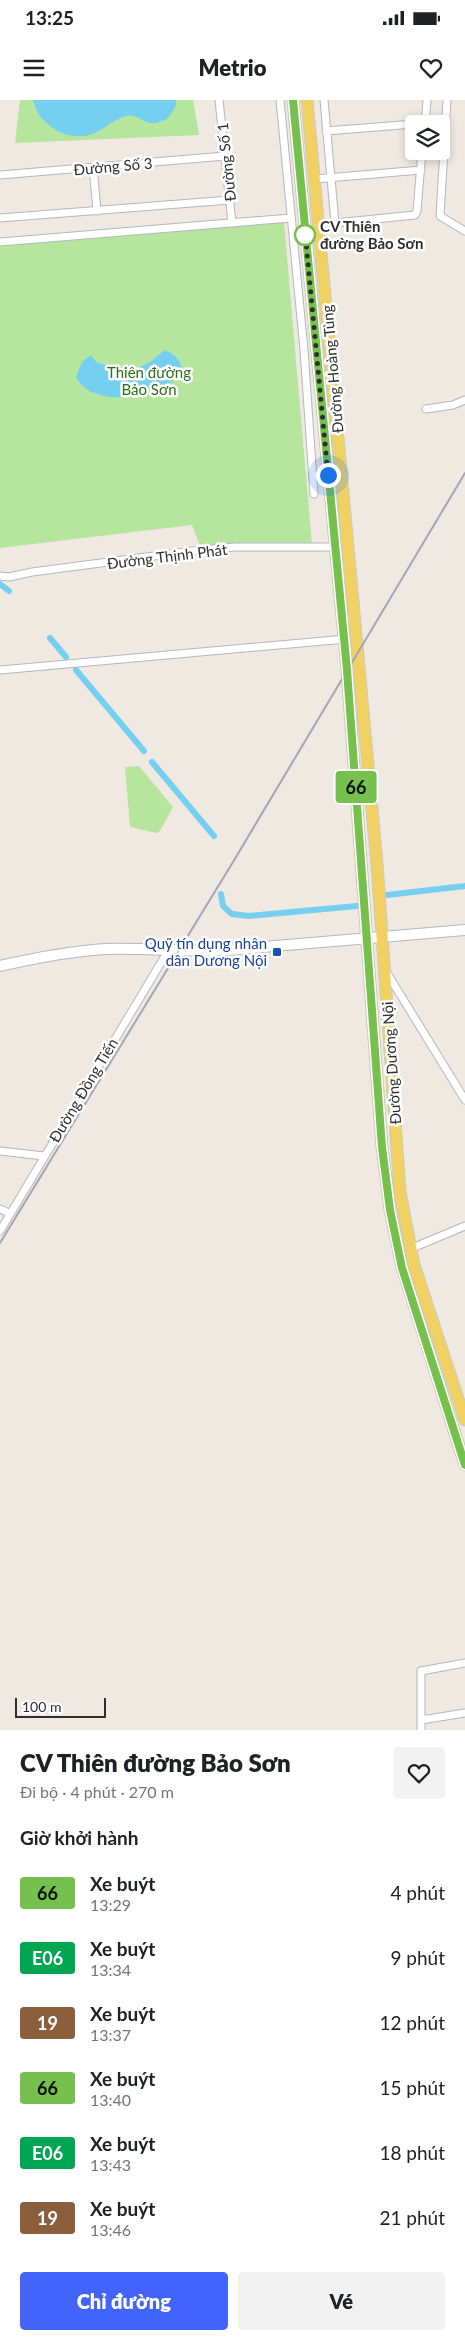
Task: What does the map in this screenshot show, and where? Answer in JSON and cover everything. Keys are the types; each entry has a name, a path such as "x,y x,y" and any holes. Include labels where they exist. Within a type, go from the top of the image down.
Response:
{"main road":[{"name":"Đường Hoàng Tùng","path":"293,100 310,353 318,369 344,639 367,938"},
{"name":"Đường Hoàng Tùng","path":"307,100 344,488 382,937"},
{"path":"318,369 332,367"},
{"path":"329,490 344,488"},
{"path":"0,966 77,951 133,949 168,951 228,950 465,930"},
{"name":"Đường Dương Nội","path":"382,937 400,1192 410,1249 465,1420"},
{"name":"Đường Dương Nội","path":"367,938 382,1147 398,1254 465,1465"},
{"path":"398,1254 410,1249"}],"street":[{"name":"Đường Số 1","path":"219,100 232,223"},
{"path":"280,100 291,218 310,353 314,494"},
{"path":"324,100 335,223 415,215 417,211 422,160"},
{"path":"425,115 426,100"},
{"path":"445,115 446,100"},
{"path":"326,131 405,125"},
{"name":"Đường Số 3","path":"0,175 225,156"},
{"path":"443,160 440,216 465,231"},
{"path":"94,168 97,211"},
{"path":"315,179 421,170"},
{"path":"0,218 230,200"},
{"path":"0,242 291,218"},
{"path":"426,409 453,405 465,400"},
{"name":"Đường Thịnh Phát","path":"0,576 9,577 32,572 235,547 335,547"},
{"path":"0,670 356,638"},
{"name":"Đường Đồng Tiến","path":"0,1231 9,1213 75,1108 168,951"},
{"path":"384,969 465,1100"},
{"path":"0,1151 44,1156"},
{"path":"0,1209 9,1213"},
{"path":"410,1249 465,1226"},
{"path":"421,1730 421,1671 465,1663"},
{"path":"421,1720 465,1713"}],"green space":[{"path":"20,100 193,100 199,135 15,143"},
{"name":"Thiên đường Bảo Sơn","path":"284,222 312,545 200,546 192,525 0,548 0,243"},
{"path":"139,766 173,807 160,831 156,833 130,827 125,767"}],"water":[{"path":"33,100 176,100 176,102 167,119 162,121 151,123 136,117 127,116 117,119 99,131 80,136 62,133 54,129 40,116"},
{"path":"165,350 179,361 180,373 170,384 152,392 131,397 108,397 89,391 76,377 82,362 91,355 96,362 129,372 150,362"}],"waterway":[{"path":"0,584 9,591"},
{"path":"50,638 66,657"},
{"path":"76,670 144,751"},
{"path":"152,762 214,836"},
{"path":"387,895 465,886"},
{"path":"221,894 223,906 232,914 249,916 357,906"}],"railway":[{"path":"0,1243 233,862 465,473"}],"bus line":[{"name":"66","path":"293,100 328,486 347,670 382,1147 390,1210 402,1268 465,1465"}],"place":[{"name":"CV Thiên đường Bảo Sơn","path":"305,235"},
{"name":"Quỹ tín dụng nhân dân Dương Nội","path":"277,952"}],"route":[{"path":"305,235 305,232 328,475"}]}
